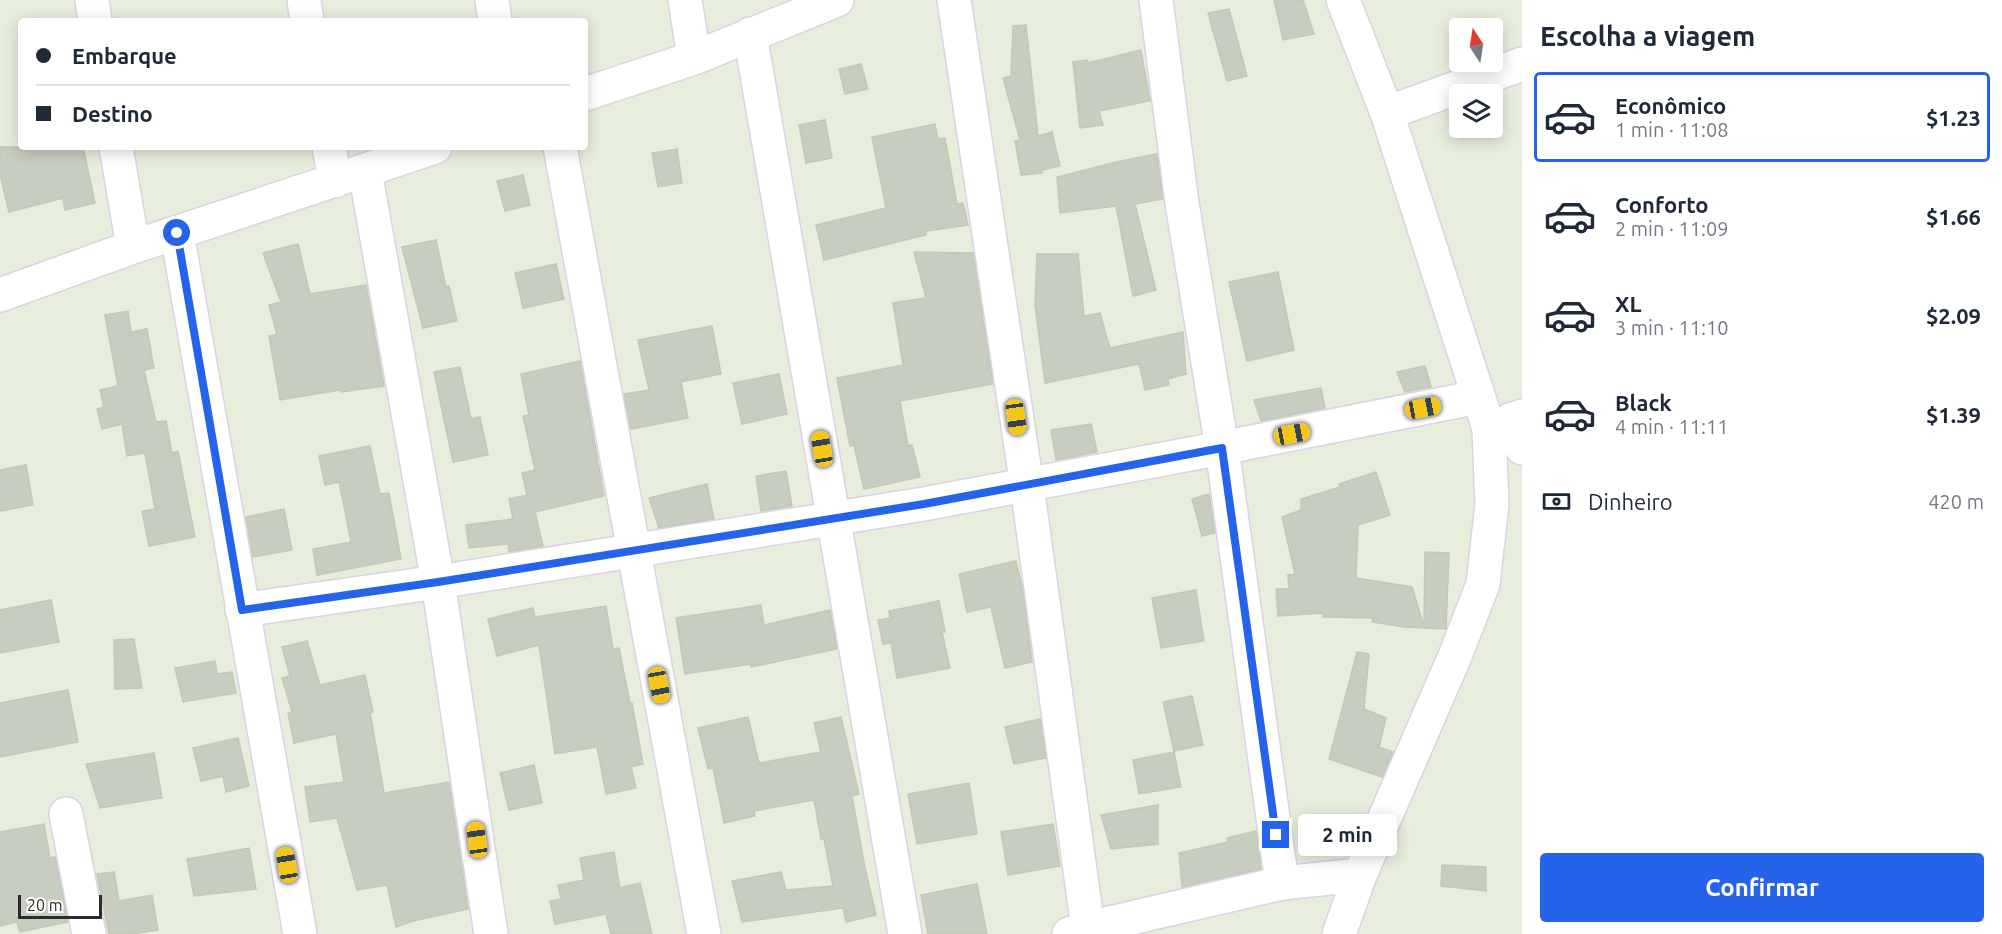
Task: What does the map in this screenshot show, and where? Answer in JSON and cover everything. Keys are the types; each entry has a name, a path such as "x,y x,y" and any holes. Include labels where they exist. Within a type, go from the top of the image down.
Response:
{"street":[{"path":"92,0 95,18"},
{"path":"304,0 307,18"},
{"path":"492,0 495,18"},
{"path":"685,0 694,58"},
{"path":"588,93 694,58 837,0"},
{"path":"954,0 1026,486 1079,931 1282,883 1360,874"},
{"path":"1156,0 1182,203 1222,448 1282,883"},
{"path":"1339,934 1360,874 1455,656 1483,584 1492,504 1511,428 1478,397 1386,113 1344,0"},
{"path":"750,34 905,934"},
{"path":"1386,113 1522,64"},
{"path":"117,150 133,247"},
{"path":"329,150 334,181"},
{"path":"0,295 133,247 426,150"},
{"path":"561,150 704,934"},
{"path":"365,171 438,582 491,934"},
{"path":"177,233 300,934"},
{"path":"242,610 438,582 924,504 1478,397"},
{"path":"66,814 89,934"}],"building":[{"path":"1274,0 1303,0 1314,34 1283,40"},
{"path":"1229,9 1247,76 1227,81 1208,13"},
{"path":"1026,25 1038,136 1052,132 1060,166 1042,170 1042,173 1021,175 1015,141 1020,140 1003,78 1011,76 1013,26"},
{"path":"1141,50 1150,101 1099,111 1103,125 1080,128 1073,62 1087,60 1088,63"},
{"path":"861,64 868,89 845,94 839,69"},
{"path":"825,120 832,158 806,163 799,125"},
{"path":"935,124 938,139 945,138 957,204 963,203 968,225 926,231 926,235 824,260 816,225 886,208 872,137"},
{"path":"0,147 18,147 18,150 84,150 95,203 65,210 63,198 9,212 0,174"},
{"path":"677,149 682,183 658,187 652,153"},
{"path":"1157,154 1163,199 1135,204 1156,290 1133,296 1116,206 1060,213 1057,177"},
{"path":"523,175 530,205 505,211 497,181"},
{"path":"436,240 446,287 449,286 457,321 423,328 402,247"},
{"path":"298,244 310,294 366,285 384,386 341,392 340,390 280,400 269,336 277,334 269,305 281,302 263,253"},
{"path":"914,252 973,253 993,384 900,401 908,446 912,445 920,477 864,489 854,445 850,446 837,378 903,365 893,303 926,298"},
{"path":"1037,254 1078,254 1084,316 1100,313 1110,348 1183,332 1186,374 1168,379 1169,385 1145,390 1139,364 1045,383 1035,305"},
{"path":"556,264 564,299 523,308 515,273"},
{"path":"1278,272 1294,350 1247,361 1229,282"},
{"path":"128,311 131,332 147,329 154,368 144,370 156,422 166,421 172,453 178,451 195,537 149,546 142,511 155,509 145,453 127,456 122,424 102,429 97,409 104,407 100,390 118,386 105,315"},
{"path":"712,326 721,374 681,382 688,418 631,429 624,394 649,390 638,340"},
{"path":"580,361 604,496 535,512 543,546 509,552 508,544 469,548 466,525 513,519 509,499 527,495 522,473 535,470 523,416 529,415 521,374"},
{"path":"1425,366 1431,387 1405,392 1397,372"},
{"path":"460,367 471,419 480,417 488,455 453,462 434,372"},
{"path":"779,374 787,414 742,424 733,383"},
{"path":"1321,388 1325,408 1261,421 1254,400"},
{"path":"1091,424 1097,452 1056,460 1051,430"},
{"path":"370,446 380,494 389,493 401,559 317,575 313,549 351,542 339,482 325,485 319,456"},
{"path":"26,465 33,505 0,511 0,470"},
{"path":"786,471 792,506 761,511 756,476"},
{"path":"1376,472 1390,515 1358,525 1356,578 1412,587 1424,626 1425,552 1449,553 1446,629 1404,627 1372,622 1373,618 1323,617 1323,613 1278,616 1276,589 1289,589 1288,575 1295,574 1282,517 1301,510 1301,499 1340,487 1339,484"},
{"path":"707,484 714,519 659,528 649,498"},
{"path":"1209,494 1215,533 1202,536 1192,499"},
{"path":"284,509 292,550 253,557 246,517"},
{"path":"1016,561 1023,591 1032,662 1005,668 991,607 967,612 959,574"},
{"path":"1196,590 1204,641 1161,648 1152,598"},
{"path":"51,600 59,642 0,653 0,610"},
{"path":"939,601 945,632 942,632 950,668 897,678 891,643 883,644 878,620 890,618 889,611"},
{"path":"761,605 764,625 830,610 837,649 751,667 751,664 685,674 676,618"},
{"path":"606,606 613,649 619,648 630,703 632,703 643,764 631,767 636,788 606,794 597,747 555,754 539,645 497,656 488,619 533,608 535,617"},
{"path":"134,639 142,688 115,689 114,640"},
{"path":"307,641 320,685 365,675 373,712 370,712 384,793 449,782 468,909 396,927 387,885 357,890 337,818 310,822 305,787 344,782 336,734 294,743 288,713 292,712 282,678 290,676 282,647"},
{"path":"1357,652 1369,654 1364,709 1386,718 1379,747 1393,752 1382,777 1329,759"},
{"path":"215,661 217,674 232,672 236,693 183,702 175,668"},
{"path":"68,690 78,742 0,757 0,703"},
{"path":"1192,696 1203,745 1174,751 1163,702"},
{"path":"748,717 759,763 821,752 814,723 841,717 859,794 852,796 876,915 846,922 843,908 742,922 732,881 781,872 786,890 833,886 814,800 754,811 755,816 724,823 713,768 708,769 698,728"},
{"path":"1040,719 1046,758 1014,764 1005,727"},
{"path":"238,738 249,786 226,792 223,776 201,781 193,748"},
{"path":"1174,752 1181,787 1139,794 1133,760"},
{"path":"154,753 162,798 100,808 86,764"},
{"path":"534,765 542,803 509,810 500,773"},
{"path":"969,783 977,834 917,844 908,794"},
{"path":"1158,805 1158,844 1111,849 1101,815"},
{"path":"44,824 50,858 55,857 68,922 20,932 17,922 0,926 0,832"},
{"path":"1053,824 1060,866 1008,875 1001,832"},
{"path":"1256,831 1261,869 1182,887 1179,853 1228,842 1227,838"},
{"path":"249,848 256,889 194,896 187,859"},
{"path":"614,852 620,888 640,883 652,934 611,934 606,914 555,924 550,901 561,899 558,885 584,880 580,858"},
{"path":"1442,865 1486,867 1486,891 1441,886"},
{"path":"114,872 119,901 152,895 158,930 132,934 109,934 97,874"},
{"path":"977,884 987,934 928,934 921,895"}],"route":[{"path":"177,233 242,610 438,582 924,504 1222,448 1276,835"}]}
